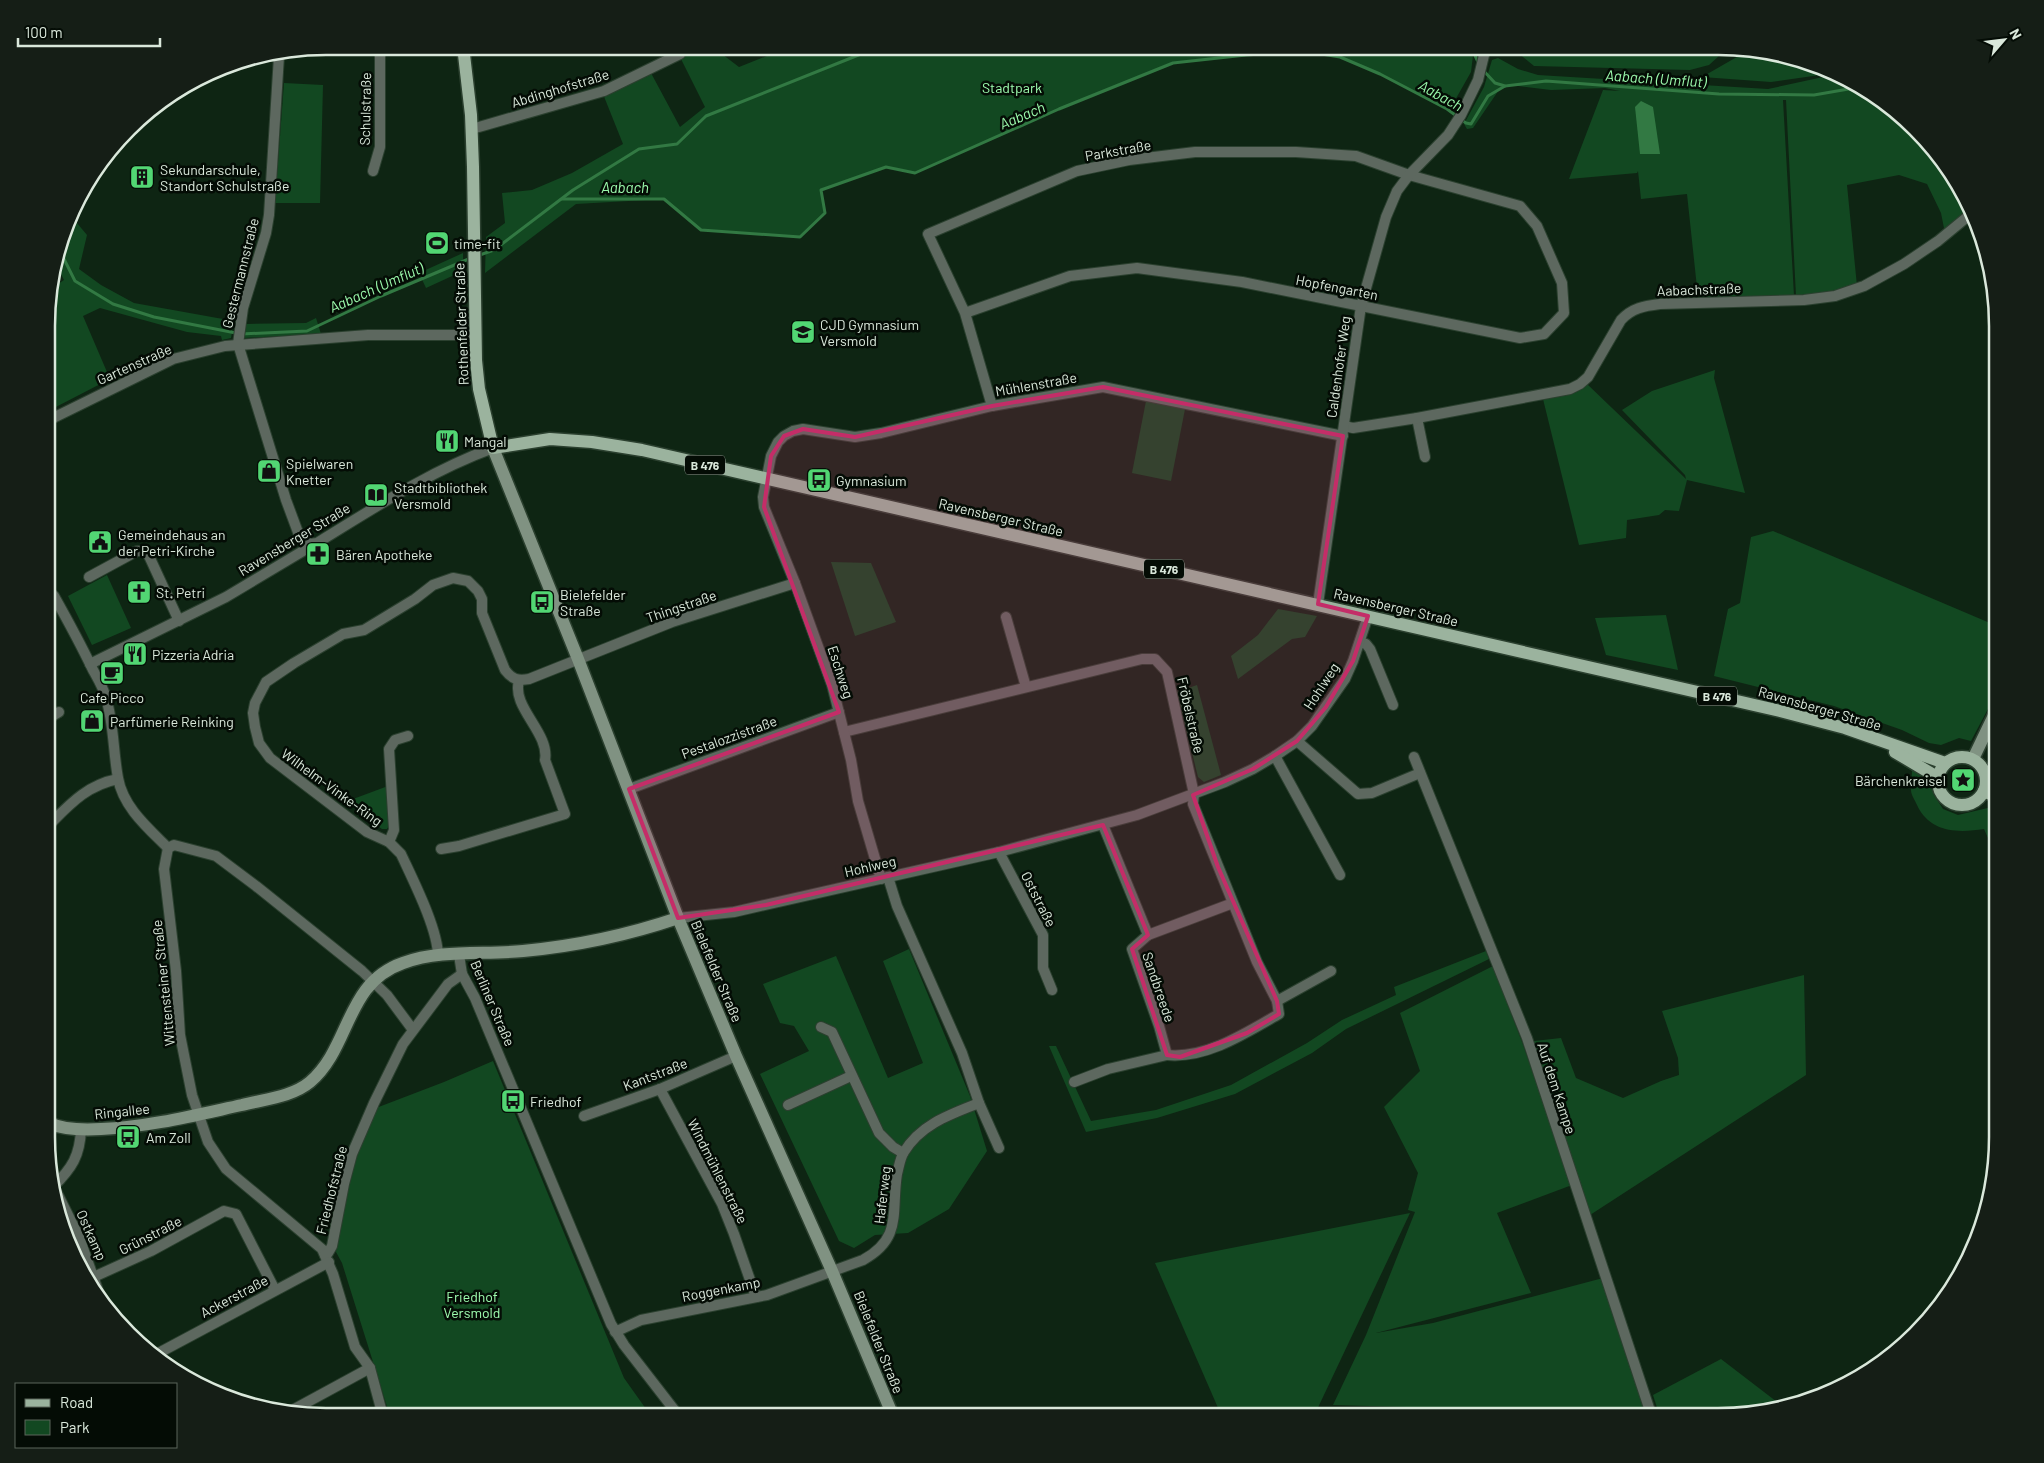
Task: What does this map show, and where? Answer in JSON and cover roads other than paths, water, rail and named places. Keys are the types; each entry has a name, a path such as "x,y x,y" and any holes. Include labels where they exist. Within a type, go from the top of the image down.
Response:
{"main road":[{"name":"Rothenfelder Straße","path":"464,55 472,129 474,335 479,389 493,448"},
{"name":"Ravensberger Straße","path":"493,448 550,439 592,442 642,450 766,480 1318,604 1780,711 1869,737 1945,763"},
{"name":"Bielefelder Straße","path":"493,448 578,659 678,918 890,1408"},
{"path":"1973,759 1989,726"},
{"path":"1869,737 1938,777"},
{"path":"1958,756 1973,759 1983,769 1986,784 1984,791 1980,798 1966,805 1951,803 1940,792 1938,777 1945,763 1958,756"},
{"path":"1984,791 1989,793"},
{"name":"Hohlweg","path":"459,955 523,951 594,941 622,935 678,918"},
{"name":"Berliner Straße","path":"372,980 390,968 403,963 438,956 459,955"},
{"path":"198,1115 288,1094 309,1082 326,1064 355,1004 372,980"},
{"name":"Ringallee","path":"55,1124 81,1130 102,1129 156,1123 198,1115"}],"street":[{"name":"Schulstraße","path":"373,171 380,147 380,55"},
{"name":"Abdinghofstraße","path":"472,129 604,91 678,55"},
{"name":"Caldenhofer Weg","path":"1318,604 1361,306 1386,217 1397,191 1409,175 1448,135 1459,118 1471,98 1482,68 1484,55"},
{"name":"Gestermannstraße","path":"279,59 269,215 266,233 240,324 238,342 286,500 299,535 309,544"},
{"name":"Parkstraße","path":"965,313 928,234 1077,171 1129,160 1195,152 1296,152 1356,156 1409,175"},
{"name":"Hopfengarten","path":"965,313 1070,276 1137,268 1242,282 1520,338 1544,334 1564,313 1562,283 1537,226 1520,206 1409,175"},
{"name":"Aabachstraße","path":"1343,431 1557,393 1580,384 1588,377 1596,367 1621,320 1627,313 1641,306 1804,300 1835,296 1864,286 1904,264 1938,241 1966,218"},
{"path":"965,313 992,406"},
{"name":"Gartenstraße","path":"55,417 173,359 238,342 358,336 474,335"},
{"name":"Mühlenstraße","path":"766,480 771,456 778,442 793,431 803,429 855,437 881,433 992,406 1103,387 1343,431"},
{"path":"1417,418 1425,457"},
{"name":"Ravensberger Straße","path":"90,664 226,597 303,551 309,544 317,543 419,481 493,448"},
{"name":"Eschweg","path":"766,480 763,497 764,507 795,583 829,677 851,760 858,801 884,878 962,1053 979,1103 999,1148"},
{"path":"89,577 137,551 144,551 149,556 179,621"},
{"name":"Wilhelm-Vinke-Ring","path":"388,842 367,832 270,758 259,743 254,727 253,713 255,703 266,682 294,663 344,634 364,630 415,599 433,585 453,578 468,581 478,591 482,598 482,613 505,670 511,677 519,681"},
{"name":"Thingstraße","path":"578,659 672,622 795,583"},
{"path":"55,600 106,696 118,779 124,794 149,831 168,848 174,845 216,856 372,980 393,1002 413,1030"},
{"name":"Hohlweg","path":"678,918 734,912 999,852 1103,825 1194,794 1253,769 1297,741 1312,726 1345,679 1368,616"},
{"path":"1006,617 1026,687"},
{"path":"1360,642 1370,648 1393,705"},
{"path":"441,849 459,846 565,814 545,760 546,752 536,725 529,720 517,687 519,681 529,679 578,659"},
{"name":"Fröbelstraße","path":"844,732 1142,659 1155,660 1167,672 1194,794"},
{"path":"55,714 59,712"},
{"name":"Pestalozzistraße","path":"629,789 839,712"},
{"path":"408,736 395,740 389,749 394,830 388,842 401,854 433,931 438,947 438,956"},
{"path":"1297,741 1358,794 1372,793 1420,773"},
{"path":"1275,756 1340,876"},
{"name":"Auf dem Kampe","path":"1414,757 1527,1038 1649,1408"},
{"path":"55,819 78,795 95,785 118,779"},
{"path":"1074,1082 1108,1069 1166,1055 1180,1057 1213,1048 1247,1033 1279,1014 1277,1001 1257,962 1193,804 1194,794"},
{"name":"Sandbreede","path":"1103,825 1148,935"},
{"name":"Wittensteiner Straße","path":"168,848 164,869 176,971 180,1035 198,1115"},
{"name":"Oststraße","path":"999,852 1043,935 1043,968 1052,990"},
{"name":"Sandbreede","path":"1166,1055 1159,1026 1132,949 1148,935 1233,902"},
{"name":"Berliner Straße","path":"459,955 462,974 478,1007 615,1332 673,1408"},
{"path":"1277,1001 1331,971"},
{"name":"Friedhofstraße","path":"327,1258 332,1246 352,1154 403,1044 448,984 462,974"},
{"path":"822,1027 832,1032 879,1133 893,1147 903,1153"},
{"name":"Kantstraße","path":"584,1116 660,1089 736,1056"},
{"path":"788,1105 851,1076"},
{"name":"Windmühlenstraße","path":"660,1089 722,1204 756,1297"},
{"name":"Haferweg","path":"832,1271 873,1255 882,1247 892,1232 895,1187 903,1153 920,1133 940,1118 979,1103"},
{"path":"198,1115 208,1142 226,1169 318,1244 327,1258 355,1347 370,1368 380,1408"},
{"path":"59,1182 74,1163 80,1147 81,1130"},
{"name":"Ostkamp","path":"64,1206 79,1236 87,1265"},
{"name":"Grünstraße","path":"94,1278 151,1251 224,1211 236,1214 274,1290"},
{"name":"Ackerstraße","path":"161,1352 274,1290 327,1258"},
{"name":"Roggenkamp","path":"615,1332 641,1320 756,1297 832,1271"},
{"path":"299,1407 370,1368"}],"waterway":[{"name":"Aabach (Umflut)","path":"477,256 494,250 573,190 639,149 677,144 706,116 858,55"},
{"name":"Aabach","path":"562,199 664,199 701,230 800,237 825,213 821,190 886,167 915,173 1059,109 1173,63 1246,55"},
{"name":"Aabach","path":"1328,55 1340,57 1380,74 1447,109 1466,123 1471,124 1488,96 1505,86"},
{"name":"Aabach (Umflut)","path":"1475,55 1479,64"},
{"name":"Aabach (Umflut)","path":"1482,69 1495,83 1505,86 1546,81 1719,94 1814,95 1850,89"},
{"name":"Aabach (Umflut)","path":"64,258 75,281 113,304 154,317 241,334 307,331 381,296 471,258"}],"place":[{"name":"Sekundarschule, Standort Schulstraße","path":"142,177"},
{"name":"time-fit","path":"437,243"},
{"name":"CJD Gymnasium Versmold","path":"803,332"},
{"name":"Mangal","path":"447,441"},
{"name":"Spielwaren Knetter","path":"269,471"},
{"name":"Gymnasium","path":"819,480"},
{"name":"Stadtbibliothek Versmold","path":"376,495"},
{"name":"Gemeindehaus an der Petri-Kirche","path":"100,542"},
{"name":"Bären Apotheke","path":"318,554"},
{"name":"St. Petri","path":"139,592"},
{"name":"Bielefelder Straße","path":"542,602"},
{"name":"Pizzeria Adria","path":"135,654"},
{"name":"Cafe Picco","path":"112,673"},
{"name":"Parfümerie Reinking","path":"92,721"},
{"name":"Bärchenkreisel","path":"1963,780"},
{"name":"Friedhof","path":"513,1101"},
{"name":"Am Zoll","path":"128,1137"}],"park label":[{"name":"Stadtpark","path":"1012,87"},
{"name":"Friedhof Versmold","path":"472,1304"}]}
